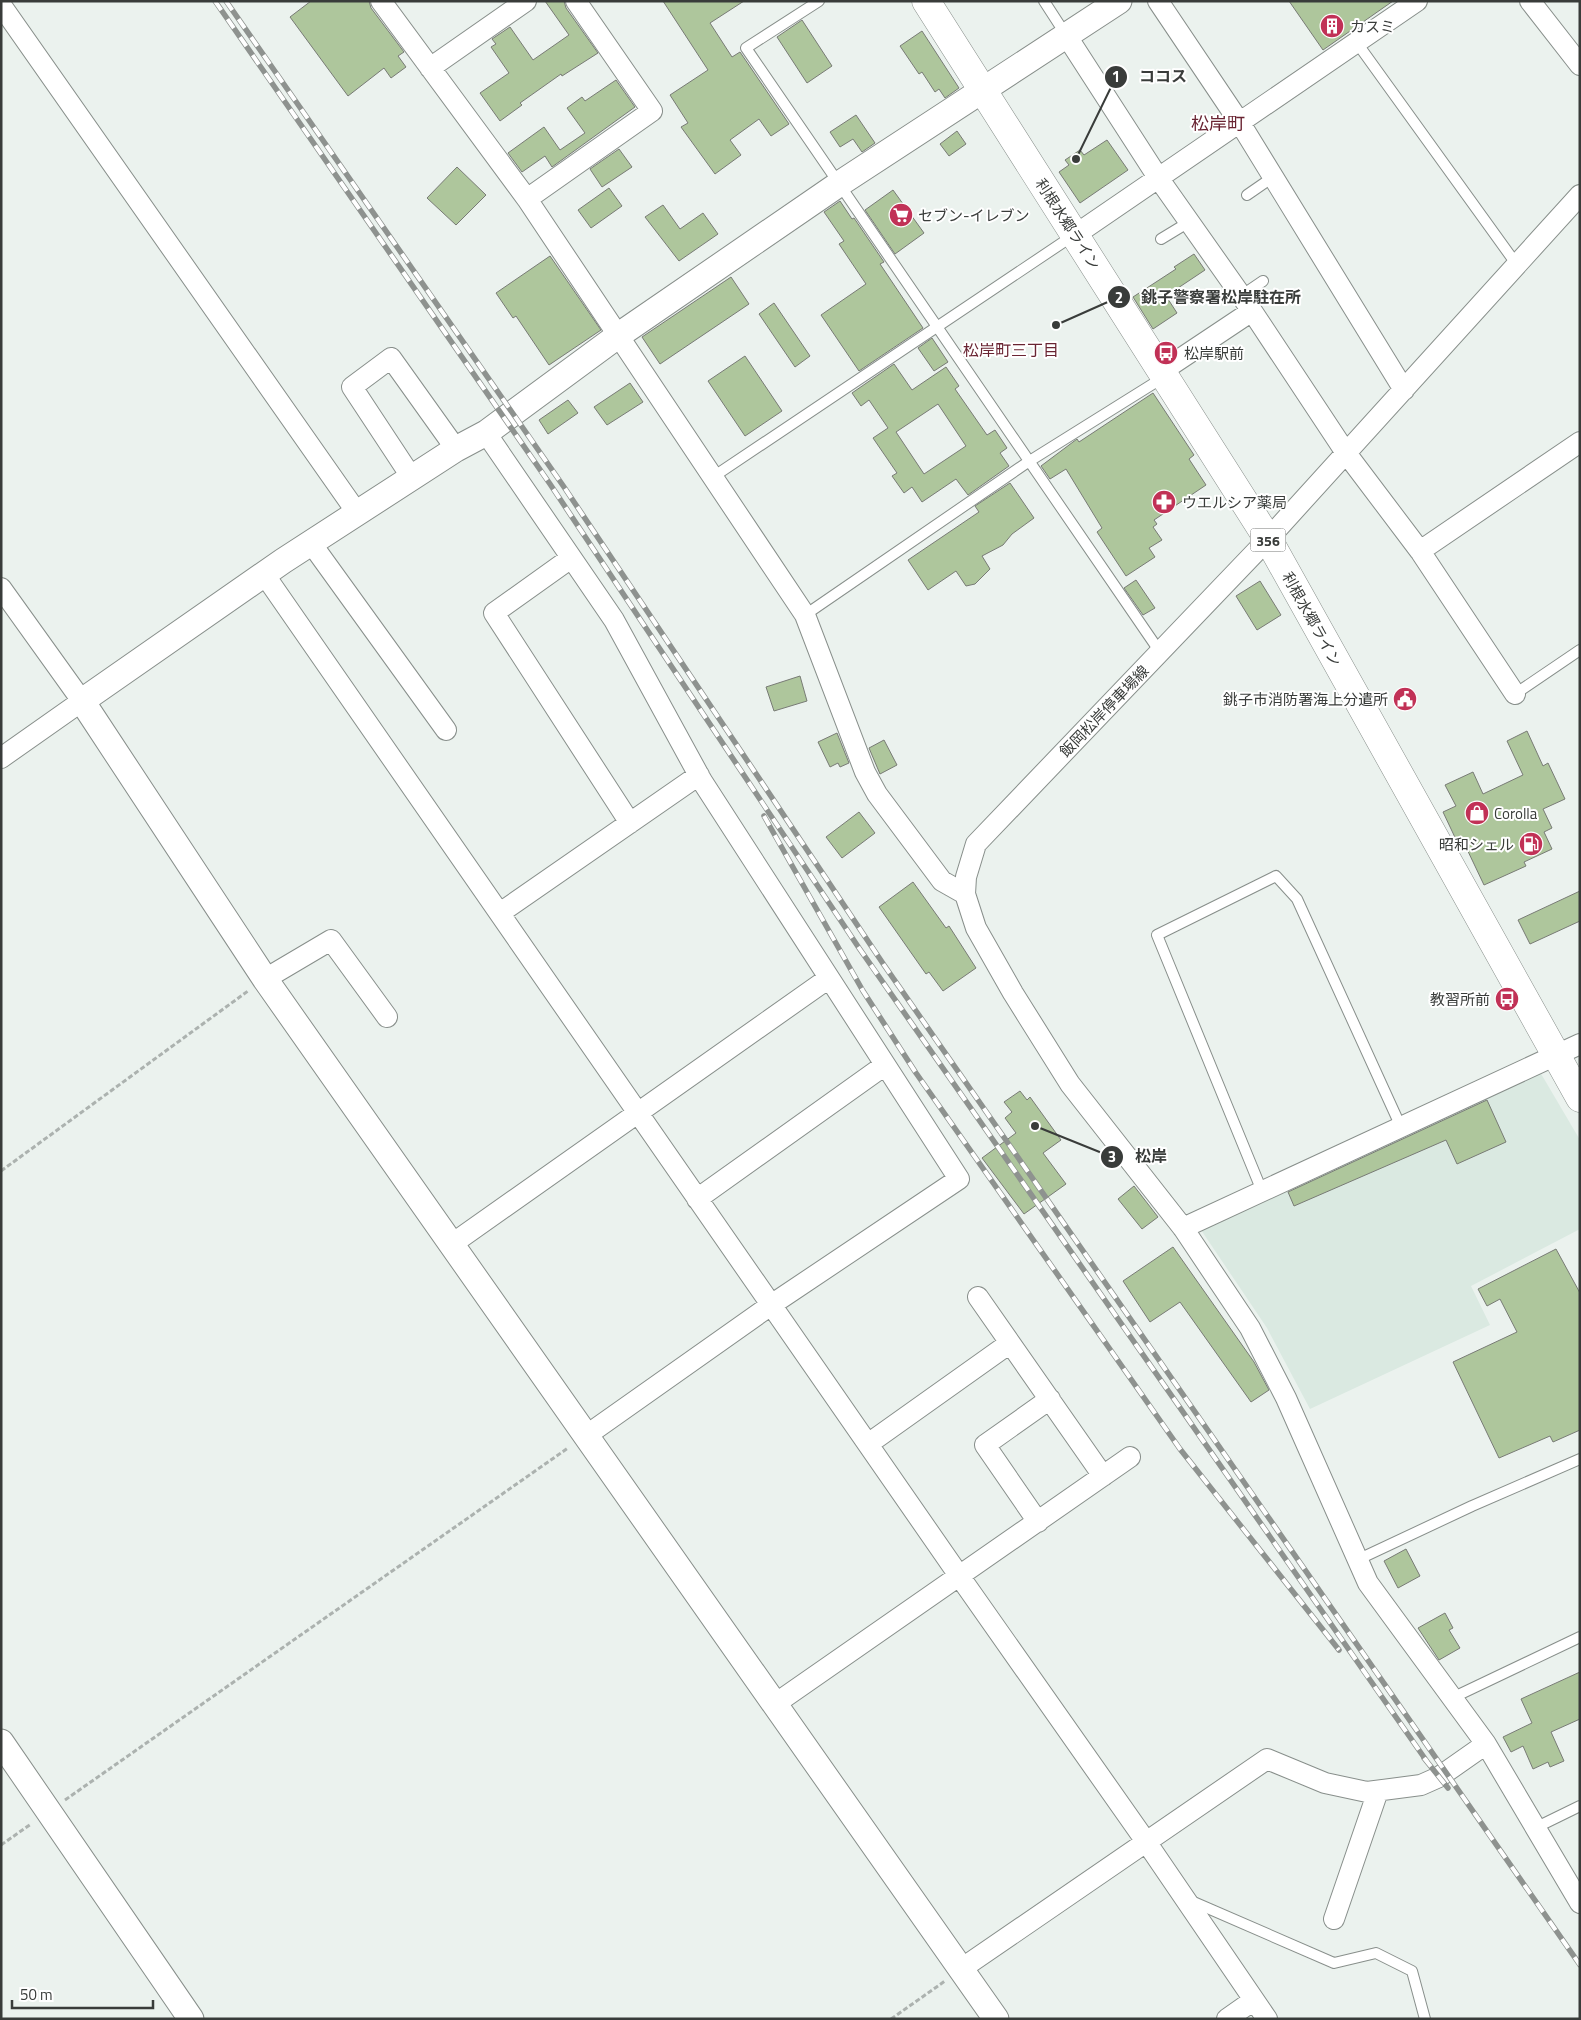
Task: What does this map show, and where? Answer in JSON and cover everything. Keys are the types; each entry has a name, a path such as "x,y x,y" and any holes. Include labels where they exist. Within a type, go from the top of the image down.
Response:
{"highway":[{"name":"利根水郷ライン","path":"926,1 1268,539 1580,1098"}],"street":[{"path":"381,1 527,199 805,615 865,772 877,794 942,881 965,894 976,928 1013,993 1070,1084 1183,1228 1250,1328 1286,1398 1368,1583 1486,1744 1580,1903"},
{"path":"430,68 526,1"},
{"path":"527,199 652,111 576,1"},
{"path":"1,758 264,574 456,449 486,434 619,335 839,184 1119,1"},
{"path":"1158,1 1240,123 1404,390"},
{"path":"1075,234 1159,179 1417,1"},
{"path":"1530,1 1580,65"},
{"path":"1,5 358,514"},
{"path":"1066,36 1159,179 1346,453 1420,550 1515,694"},
{"name":"飯岡松岸停車場線","path":"965,894 966,877 976,844 1268,539 1580,195"},
{"path":"1164,374 1246,304"},
{"path":"412,478 352,387 391,358 456,449"},
{"path":"486,434 614,620 699,775 959,1179 771,1305 587,1435"},
{"path":"1420,550 1580,442"},
{"path":"312,543 446,730"},
{"path":"571,558 494,613 630,823"},
{"path":"264,574 960,1577 1147,1843 1266,2019"},
{"path":"1,588 82,701 265,979 996,2019"},
{"path":"500,913 699,775"},
{"path":"265,979 331,940 387,1017"},
{"path":"452,1244 829,978"},
{"path":"1183,1228 1580,1044"},
{"path":"698,1199 886,1065"},
{"path":"978,1297 1103,1476"},
{"path":"868,1444 1010,1343"},
{"path":"1038,1522 985,1445 1050,1399"},
{"path":"775,1704 1130,1457"},
{"path":"1,1742 191,2019"},
{"path":"962,1969 1267,1759 1325,1783 1367,1792 1421,1785 1439,1777 1486,1744"},
{"path":"1334,1919 1378,1791"},
{"path":"1227,2019 1254,2000"}],"lane":[{"path":"819,1 746,48 936,328 1160,652"},
{"path":"1044,1 1066,36"},
{"path":"1357,42 1517,264"},
{"path":"1247,195 1273,177"},
{"path":"1161,239 1190,222"},
{"path":"713,477 1075,234"},
{"path":"1246,304 1263,281"},
{"path":"805,615 1028,462 1164,374"},
{"path":"1515,694 1580,650"},
{"path":"1262,1191 1157,935 1276,876 1297,899 1401,1127"},
{"path":"1358,1560 1472,1506 1580,1459"},
{"path":"1452,1698 1580,1637"},
{"path":"1535,1828 1580,1806"},
{"path":"1184,1897 1334,1963 1376,1953 1412,1971 1425,2019"}],"path":[{"path":"1,1171 265,979"},
{"path":"1,1845 587,1435"},
{"path":"891,2019 962,1969"}],"shaded area":[{"path":"1540,1072 1580,1140 1580,1229 1471,1286 1490,1325 1310,1409 1267,1328 1199,1227"}],"building":[{"path":"311,1 369,1 371,8 404,52 398,56 406,67 391,78 384,68 348,96 290,17"},
{"path":"545,1 564,1 566,8 598,53 562,76 561,74 520,103 522,105 500,121 480,93 509,73 491,47 496,44 492,39 510,27 533,60 569,35"},
{"path":"663,1 744,1 710,23 732,57 740,52 789,124 771,136 759,119 730,140 741,155 715,174 681,127 688,123 670,95 708,70"},
{"name":"カスミ","path":"1289,1 1393,1 1323,50"},
{"path":"802,20 832,66 807,83 777,37"},
{"path":"922,31 959,88 945,98 939,89 935,92 922,72 919,74 900,46"},
{"path":"616,80 635,107 552,167 545,156 522,172 508,153 544,127 560,150 585,133 567,108 582,97 585,101"},
{"path":"856,115 875,143 862,152 853,139 840,147 830,132"},
{"path":"957,131 966,144 949,156 940,144"},
{"path":"1107,140 1128,170 1080,203 1059,172 1069,165 1065,160 1080,150 1084,155"},
{"path":"619,149 632,167 602,187 590,169"},
{"path":"457,167 486,195 456,225 427,198"},
{"path":"609,188 622,206 591,228 578,210"},
{"path":"893,190 924,233 895,254 865,210"},
{"path":"840,201 884,262 880,264 923,328 859,371 821,315 866,284 839,244 844,241 824,212"},
{"path":"663,205 680,229 703,213 718,234 679,261 645,217"},
{"path":"1194,254 1205,270 1166,296 1177,313 1153,329 1133,297 1176,269 1174,267"},
{"path":"550,256 601,330 549,365 516,316 513,318 496,293"},
{"path":"731,277 749,304 660,364 642,337"},
{"path":"774,303 810,356 795,367 759,314"},
{"path":"932,338 948,362 934,371 918,348"},
{"path":"745,356 782,411 745,436 708,381"},
{"path":"894,364 912,390 946,367 959,386 955,389 987,435 995,430 1007,448 1000,453 1009,466 968,495 956,479 922,502 912,487 904,493 892,476 897,473 873,438 888,428 869,400 861,406 852,393","holes":["938,404 966,446 924,474 896,432"]},
{"path":"630,383 643,402 607,425 594,407"},
{"path":"1153,393 1194,455 1189,459 1206,485 1154,520 1157,524 1153,527 1162,540 1149,548 1155,557 1126,576 1097,532 1102,528 1066,469 1050,479 1041,466 1077,439 1079,442"},
{"path":"568,400 578,413 548,434 539,420"},
{"path":"1010,483 1034,518 1012,534 1003,545 982,556 990,569 975,584 966,586 956,571 928,590 908,560 979,512 975,506"},
{"path":"1136,580 1155,608 1143,615 1124,588"},
{"path":"1260,581 1281,615 1257,630 1236,596"},
{"path":"800,676 807,701 774,711 766,687"},
{"path":"1527,731 1543,766 1548,763 1565,799 1543,809 1552,828 1544,832 1552,849 1524,862 1526,866 1484,885 1465,845 1460,848 1443,812 1456,806 1445,785 1473,772 1483,794 1523,775 1507,741"},
{"path":"837,733 849,763 840,767 838,763 830,767 818,742"},
{"path":"884,740 897,765 880,774 869,748"},
{"path":"859,812 875,833 842,858 826,837"},
{"path":"913,882 946,928 949,926 976,968 943,991 929,972 926,974 879,907"},
{"path":"1580,891 1580,921 1530,944 1518,920"},
{"path":"1020,1091 1027,1100 1030,1097 1061,1140 1043,1153 1066,1184 1024,1214 982,1158 1016,1133 1005,1118 1012,1112 1004,1102"},
{"path":"1487,1100 1506,1142 1457,1164 1446,1140 1294,1206 1288,1192"},
{"path":"1134,1186 1158,1217 1142,1229 1118,1199"},
{"path":"1173,1247 1254,1362 1269,1390 1251,1402 1180,1302 1150,1322 1123,1281"},
{"path":"1556,1249 1580,1293 1580,1430 1553,1442 1550,1436 1499,1458 1453,1362 1517,1332 1500,1299 1487,1306 1478,1289"},
{"path":"1406,1549 1420,1576 1398,1588 1384,1561"},
{"path":"1445,1613 1453,1628 1449,1630 1460,1648 1439,1660 1418,1628"},
{"path":"1580,1672 1580,1719 1551,1732 1564,1761 1550,1767 1548,1762 1533,1769 1523,1746 1511,1752 1503,1737 1532,1723 1521,1699"}],"railway":[{"path":"215,1 550,484 859,948 1428,1763"},
{"path":"226,1 564,487 884,965 1580,1965"},
{"path":"764,816 863,991 916,1073 1180,1449 1339,1650"},
{"path":"1424,1758 1448,1788"}],"place":[{"name":"カスミ","path":"1332,26"},
{"name":"ココス","path":"1076,159"},
{"name":"セブン-イレブン","path":"901,215"},
{"name":"銚子警察署松岸駐在所","path":"1056,325"},
{"name":"松岸駅前","path":"1166,353"},
{"name":"ウエルシア薬局","path":"1164,502"},
{"name":"銚子市消防署海上分遣所","path":"1405,699"},
{"name":"Corolla","path":"1477,813"},
{"name":"昭和シェル","path":"1531,844"},
{"name":"教習所前","path":"1507,999"},
{"name":"松岸","path":"1035,1126"}],"district":[{"name":"松岸町","path":"1218,123"},
{"name":"松岸町三丁目","path":"1011,350"}]}
